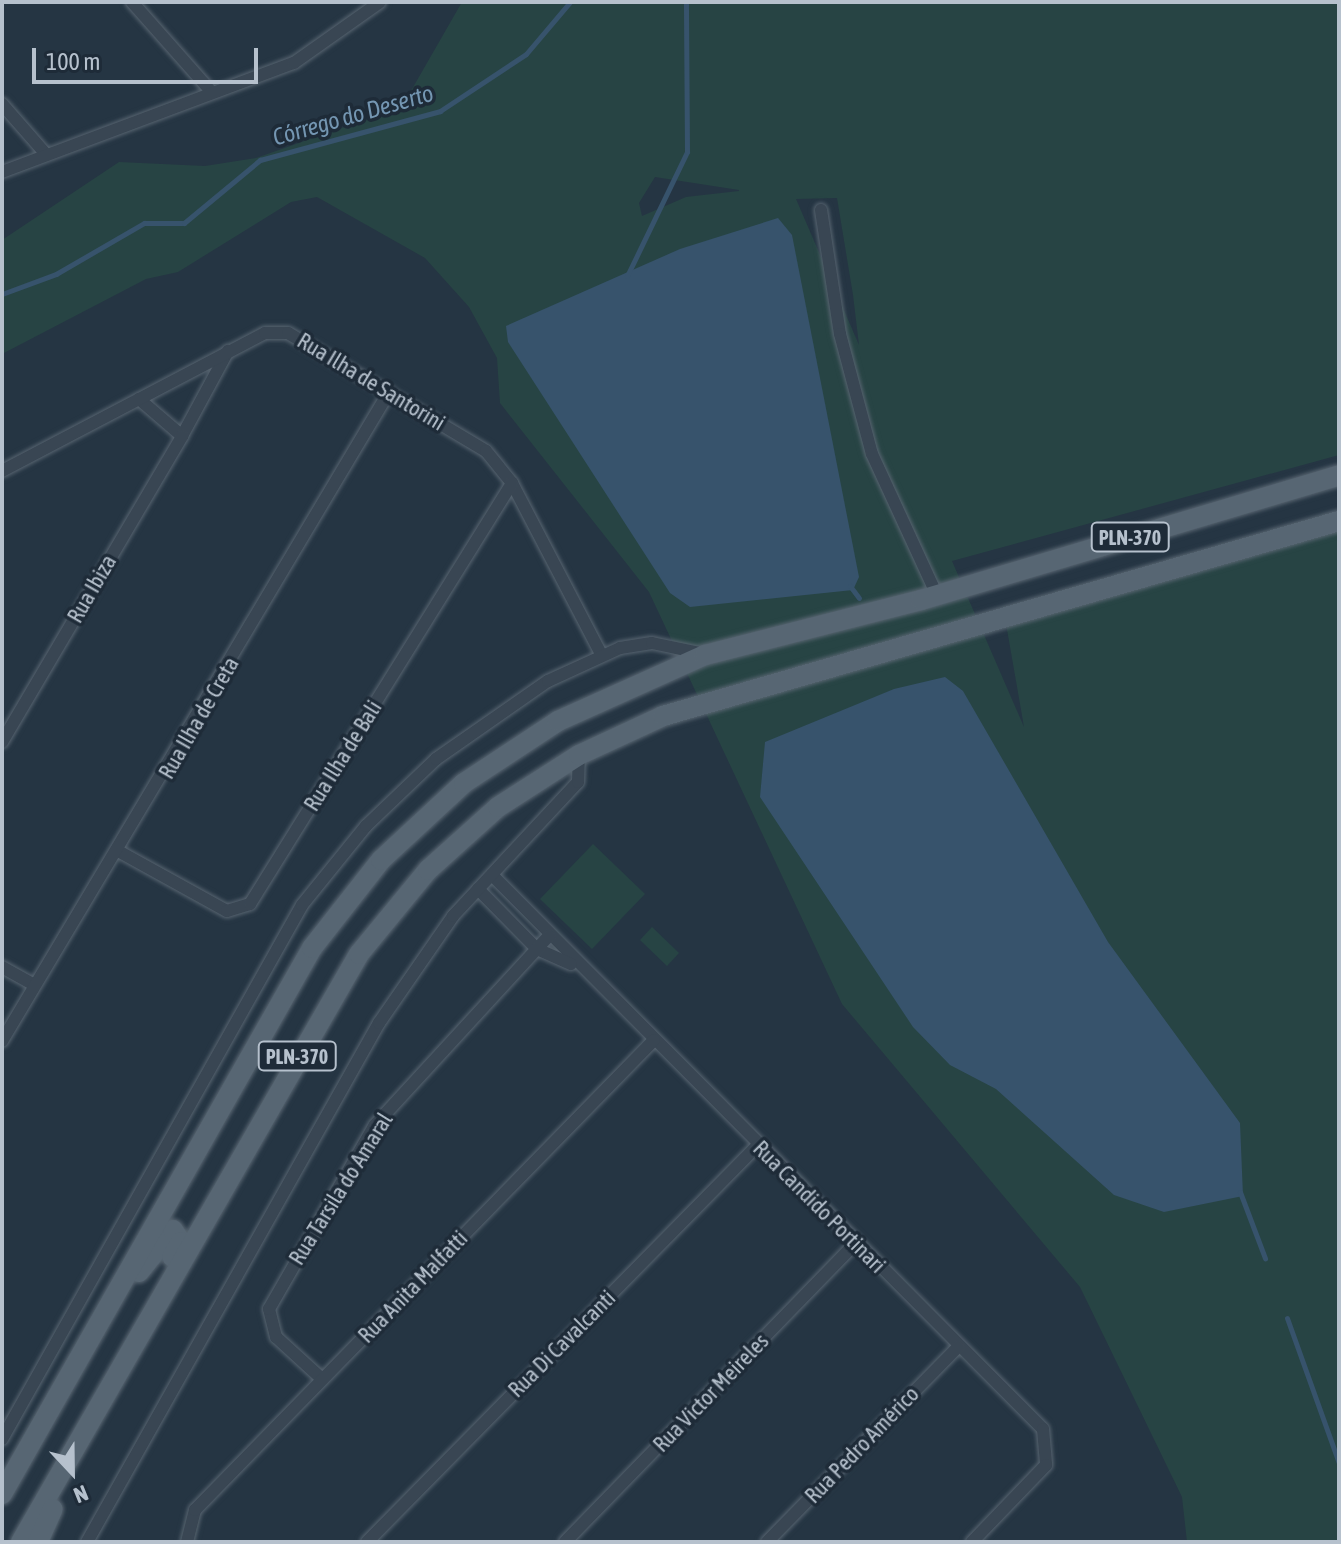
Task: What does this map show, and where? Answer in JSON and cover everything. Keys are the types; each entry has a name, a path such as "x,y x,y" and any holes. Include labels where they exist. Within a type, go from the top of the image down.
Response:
{"main road":[{"name":"PLN-370","path":"2,1494 57,1389 312,948 381,860 422,818 511,749 649,675 705,655 937,595 1339,475"},
{"name":"PLN-370","path":"21,1542 147,1312 391,911 459,839 579,755 709,701 1339,521"},
{"path":"57,1389 82,1364 173,1230 181,1242 147,1312"},
{"path":"38,1542 62,1470"}],"street":[{"path":"132,2 209,89"},
{"path":"354,2 364,13"},
{"path":"2,172 44,152 209,89 294,63 380,2"},
{"path":"2,104 44,152"},
{"path":"821,210 840,334 872,454 937,595"},
{"name":"Rua Ilha de Santorini","path":"2,471 265,333 288,333 486,451 512,483 601,654"},
{"name":"Rua Ibiza","path":"2,742 182,436 228,351"},
{"name":"Rua Ilha de Creta","path":"2,1041 34,985 120,852 389,392"},
{"path":"139,399 182,436"},
{"name":"Rua Ilha de Bali","path":"120,852 227,911 250,904 512,483"},
{"path":"2,1439 302,905 366,826 436,759 505,706 601,654 652,643 705,655"},
{"path":"87,1542 379,1023 478,889 578,782 579,755"},
{"name":"Rua Candido Portinari","path":"492,875 578,967 1043,1429 1050,1454 1040,1474 972,1542"},
{"name":"Rua Candido Portinari","path":"478,889 537,949 578,967"},
{"name":"Rua Tarsila do Amaral","path":"322,1379 276,1337 269,1309 375,1125 549,936"},
{"path":"2,967 34,985"},
{"name":"Rua Anita Malfatti","path":"187,1542 195,1510 654,1040"},
{"name":"Rua Di Cavalcanti","path":"367,1542 757,1146"},
{"name":"Rua Victor Meireles","path":"565,1542 856,1243"},
{"name":"Rua Pedro Américo","path":"767,1542 958,1347"}],"green space":[{"path":"462,2 1339,2 1339,455 952,561 1024,727 1005,618 1339,521 1339,1542 1187,1542 1182,1497 1080,1287 842,1004 649,592 500,403 497,358 469,307 425,258 317,197 291,202 178,272 146,279 2,354 2,240 119,162 205,166 256,158 387,112 408,96","holes":["655,177 739,190 739,191 686,197 642,216 639,203","837,198 853,295 859,345 796,199"]},
{"path":"593,844 645,894 592,949 540,899"},
{"path":"652,927 679,953 667,966 640,940"}],"water":[{"path":"778,218 792,235 859,577 853,590 690,607 670,593 508,342 506,326 680,249"},
{"path":"945,677 963,691 1108,942 1240,1123 1243,1196 1164,1212 1114,1195 996,1089 950,1065 913,1027 760,797 765,742 894,689"}],"waterway":[{"name":"Córrego do Deserto","path":"2,294 56,274 144,223 184,223 260,160 440,111 526,54 570,2"},
{"path":"627,276 687,152 686,2"},
{"path":"850,586 859,598"},
{"path":"1240,1192 1265,1258"},
{"path":"1287,1318 1339,1463"}]}
